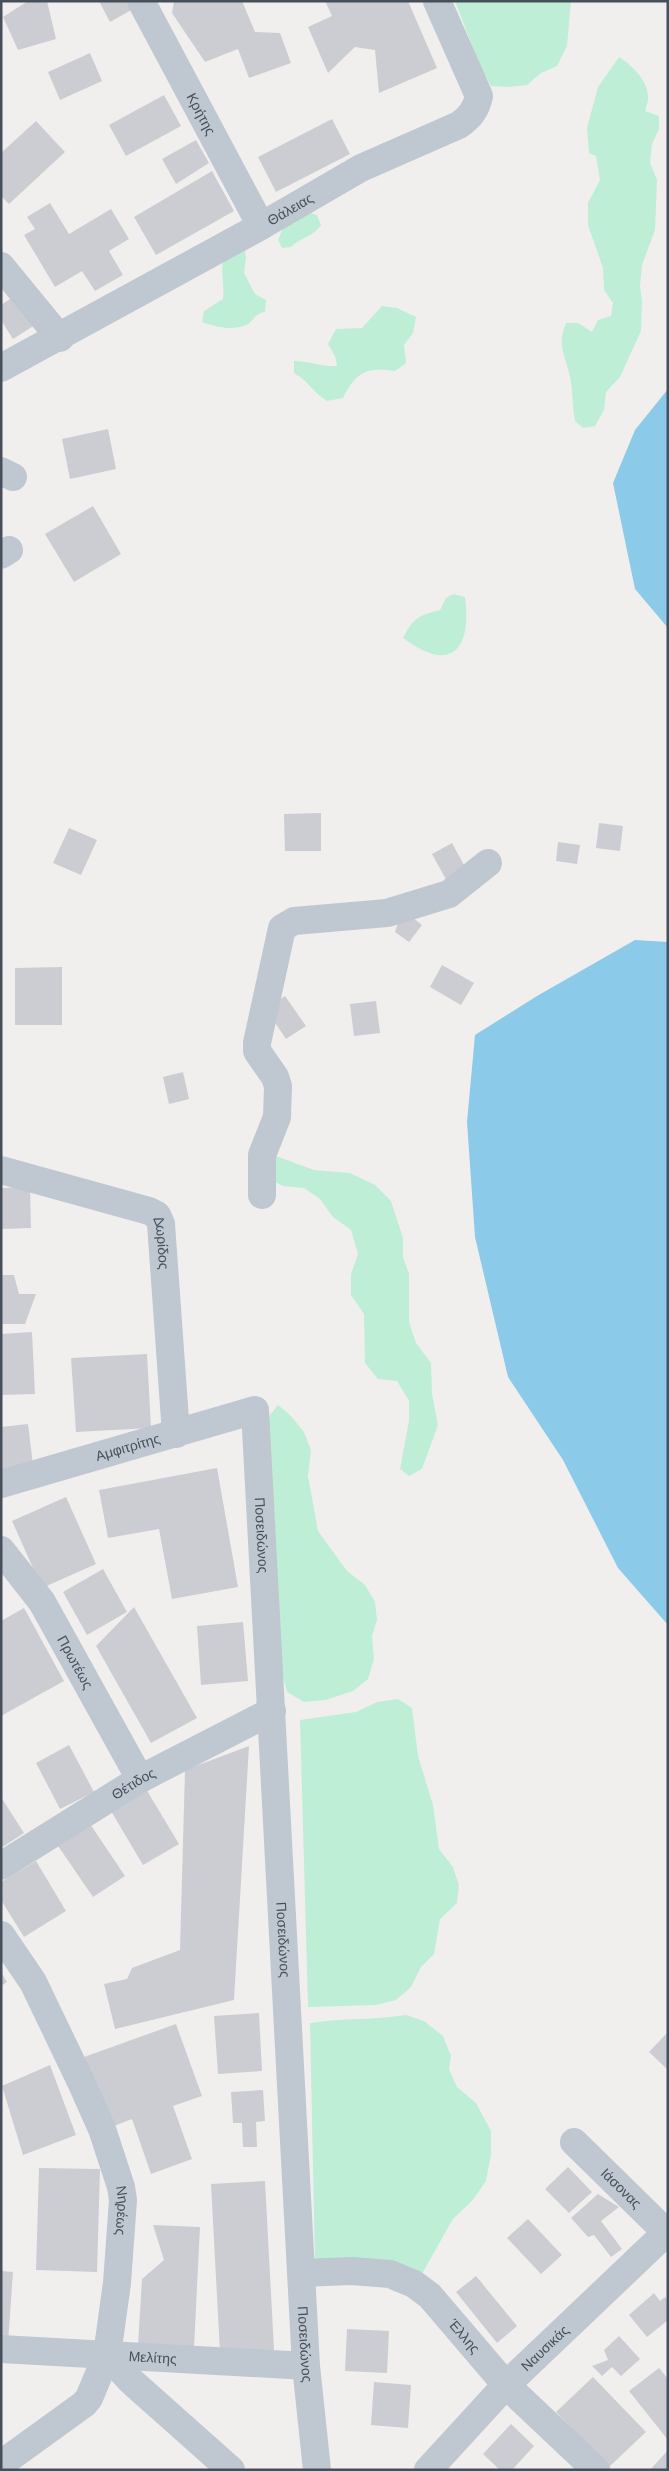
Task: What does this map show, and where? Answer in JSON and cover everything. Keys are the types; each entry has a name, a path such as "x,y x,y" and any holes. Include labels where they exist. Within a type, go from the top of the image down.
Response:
{"street":[{"name":"Κρήτης","path":"141,1 261,226"},
{"name":"Θάλειας","path":"1,368 60,338 361,168 459,125 469,118 476,107 478,96 436,1"},
{"path":"1,266 60,338"},
{"path":"262,1195 262,1155 277,1117 278,1086 275,1077 257,1051 256,1043 282,928 294,921 388,913 449,894 488,863"},
{"name":"Δωρίδος","path":"1,1170 150,1211 157,1215 160,1224 176,1434"},
{"name":"Αμφιτρίτης","path":"1,1484 255,1410"},
{"name":"Ποσειδώνος","path":"255,1410 306,2366 317,2470"},
{"name":"Πρωτέως","path":"1,1550 42,1602 140,1778"},
{"name":"Θέτιδος","path":"1,1866 140,1778 272,1710"},
{"name":"Νηρέως","path":"1,1935 33,1982 102,2129 121,2187 123,2212 118,2283 107,2355 86,2403 1,2464"},
{"name":"Ιάσονας","path":"574,2142 667,2233"},
{"name":"Ναυσικάς","path":"428,2470 506,2385 667,2233"},
{"name":"Έλλης","path":"301,2273 352,2271 390,2274 414,2284 430,2296 506,2385 596,2470"},
{"name":"Μελίτης","path":"1,2349 306,2366"},
{"path":"107,2355 131,2381 231,2470"}],"green space":[{"path":"455,1 571,1 567,46 557,66 541,73 527,85 491,86 480,66"},
{"path":"619,57 633,68 645,83 648,101 645,111 659,116 659,129 652,144 650,163 657,180 655,230 642,265 640,286 642,301 641,331 620,377 606,392 604,410 595,426 583,428 575,421 571,384 562,348 562,337 566,323 578,323 592,332 598,320 611,316 613,303 604,290 603,268 588,225 588,203 600,180 596,156 589,153 587,128 598,87"},
{"path":"304,211 317,215 321,225 314,232 291,247 282,248 278,240 284,225 297,221"},
{"path":"244,243 246,258 244,273 255,294 266,300 265,312 258,314 246,325 235,328 218,327 202,322 204,311 223,299 222,265 225,253"},
{"path":"382,306 397,308 416,317 413,333 404,345 406,363 395,371 376,370 363,373 353,382 343,398 327,401 294,373 294,361 337,366 335,356 328,344 336,329 362,328"},
{"path":"453,594 465,597 466,615 465,631 461,643 455,651 446,655 434,654 420,649 403,638 417,618 440,610 446,598"},
{"path":"276,1156 314,1170 350,1173 375,1185 391,1201 403,1238 403,1257 409,1274 409,1322 416,1343 431,1363 432,1394 438,1425 422,1469 409,1476 400,1469 409,1421 409,1401 397,1381 378,1379 365,1363 364,1314 351,1295 351,1274 358,1254 351,1230 333,1217 320,1199 304,1188 283,1186 273,1181 273,1166"},
{"path":"278,1405 290,1415 304,1432 311,1450 308,1476 318,1531 347,1571 365,1585 375,1602 377,1620 372,1636 374,1659 368,1679 353,1691 326,1700 304,1702 287,1692 278,1658 265,1436 270,1415"},
{"path":"398,1699 412,1708 418,1756 433,1805 439,1849 453,1867 459,1885 457,1903 440,1919 434,1954 421,1967 411,1987 396,2000 376,2005 308,2007 300,1720 356,1712 377,1702"},
{"path":"406,2015 424,2021 443,2036 451,2056 449,2069 457,2087 476,2103 491,2131 491,2155 486,2181 472,2201 453,2219 419,2279 315,2263 310,2023"}],"water":[{"path":"668,389 668,628 635,589 613,483 635,430"},
{"path":"635,940 668,942 668,1625 618,1568 563,1460 508,1377 475,1237 467,1122 475,1035 537,996"}],"building":[{"path":"28,1 47,1 56,39 18,50 3,17"},
{"path":"99,1 128,1 133,9 110,22"},
{"path":"174,1 242,1 255,32 280,33 291,63 249,78 238,49 205,62 172,13"},
{"path":"325,1 408,1 437,68 379,93 375,50 355,47 328,73 308,27 332,16"},
{"path":"90,53 102,81 60,100 48,72"},
{"path":"164,95 181,126 126,156 109,125"},
{"path":"332,119 350,154 276,192 258,157"},
{"path":"36,121 65,152 9,204 1,196 1,153"},
{"path":"196,140 209,163 176,184 162,159"},
{"path":"212,171 234,211 156,255 134,217"},
{"path":"50,203 69,234 111,209 129,239 109,251 123,275 95,291 82,271 55,287 24,235 35,229 27,217"},
{"path":"16,295 35,325 13,339 1,320 1,305"},
{"path":"108,429 116,469 70,479 62,439"},
{"path":"93,506 121,554 74,582 45,534"},
{"path":"321,813 321,851 285,851 284,814"},
{"path":"599,823 623,826 620,851 596,848"},
{"path":"69,828 97,840 81,875 53,863"},
{"path":"558,842 580,845 577,864 556,861"},
{"path":"452,843 464,865 449,885 432,854"},
{"path":"402,909 422,925 409,942 395,932"},
{"path":"442,965 474,983 461,1005 430,987"},
{"path":"62,967 62,1025 15,1025 15,968"},
{"path":"285,996 306,1026 286,1039 266,1009"},
{"path":"376,1001 380,1033 354,1036 350,1004"},
{"path":"183,1072 189,1099 169,1104 163,1077"},
{"path":"30,1187 31,1228 1,1229 1,1188"},
{"path":"1,1275 14,1275 19,1294 36,1294 25,1324 1,1324"},
{"path":"32,1332 35,1394 1,1395 1,1334"},
{"path":"147,1354 151,1428 76,1432 71,1358"},
{"path":"28,1424 34,1473 1,1478 1,1427"},
{"path":"217,1468 238,1587 172,1599 159,1529 108,1538 99,1490"},
{"path":"66,1497 96,1564 42,1588 12,1521"},
{"path":"103,1569 127,1612 87,1635 63,1592"},
{"path":"134,1607 197,1718 151,1743 96,1646"},
{"path":"24,1608 64,1681 1,1716 1,1621"},
{"path":"243,1622 248,1681 201,1685 197,1626"},
{"path":"69,1745 94,1792 60,1809 36,1763"},
{"path":"249,1746 234,2000 115,2029 104,1984 127,1979 132,1968 180,1950 185,1770"},
{"path":"146,1789 179,1844 143,1865 111,1811"},
{"path":"1,1797 24,1833 1,1848"},
{"path":"88,1821 125,1876 93,1897 56,1843"},
{"path":"36,1861 66,1911 24,1937 1,1900 1,1882"},
{"path":"1,1972 7,1982 1,1986"},
{"path":"259,2013 262,2071 218,2074 214,2016"},
{"path":"176,2024 202,2096 173,2106 192,2159 151,2174 132,2119 109,2128 84,2057"},
{"path":"668,2032 668,2070 649,2052"},
{"path":"50,2065 76,2135 23,2155 2,2086"},
{"path":"263,2090 265,2121 256,2122 257,2147 243,2147 242,2123 233,2123 231,2092"},
{"path":"568,2167 592,2192 569,2213 545,2189"},
{"path":"39,2168 100,2169 97,2272 36,2270"},
{"path":"265,2181 274,2350 220,2353 211,2184"},
{"path":"598,2194 619,2207 601,2221 622,2249 611,2257 594,2235 588,2237 571,2218"},
{"path":"528,2219 562,2255 541,2274 507,2238"},
{"path":"153,2225 200,2227 194,2348 138,2345 142,2279 164,2260"},
{"path":"1,2271 13,2272 8,2343 1,2343"},
{"path":"476,2276 517,2326 497,2343 456,2292"},
{"path":"654,2293 660,2301 665,2297 668,2301 668,2320 647,2337 629,2315"},
{"path":"347,2329 389,2331 387,2373 345,2371"},
{"path":"619,2336 640,2359 621,2376 612,2367 602,2376 592,2366 608,2360 604,2350"},
{"path":"659,2368 668,2379 668,2440 629,2391"},
{"path":"593,2377 646,2432 609,2467 556,2412"},
{"path":"374,2382 411,2385 408,2428 371,2425"},
{"path":"511,2424 534,2446 512,2470 500,2470 483,2454"},
{"path":"668,2450 668,2470 650,2470"}]}
